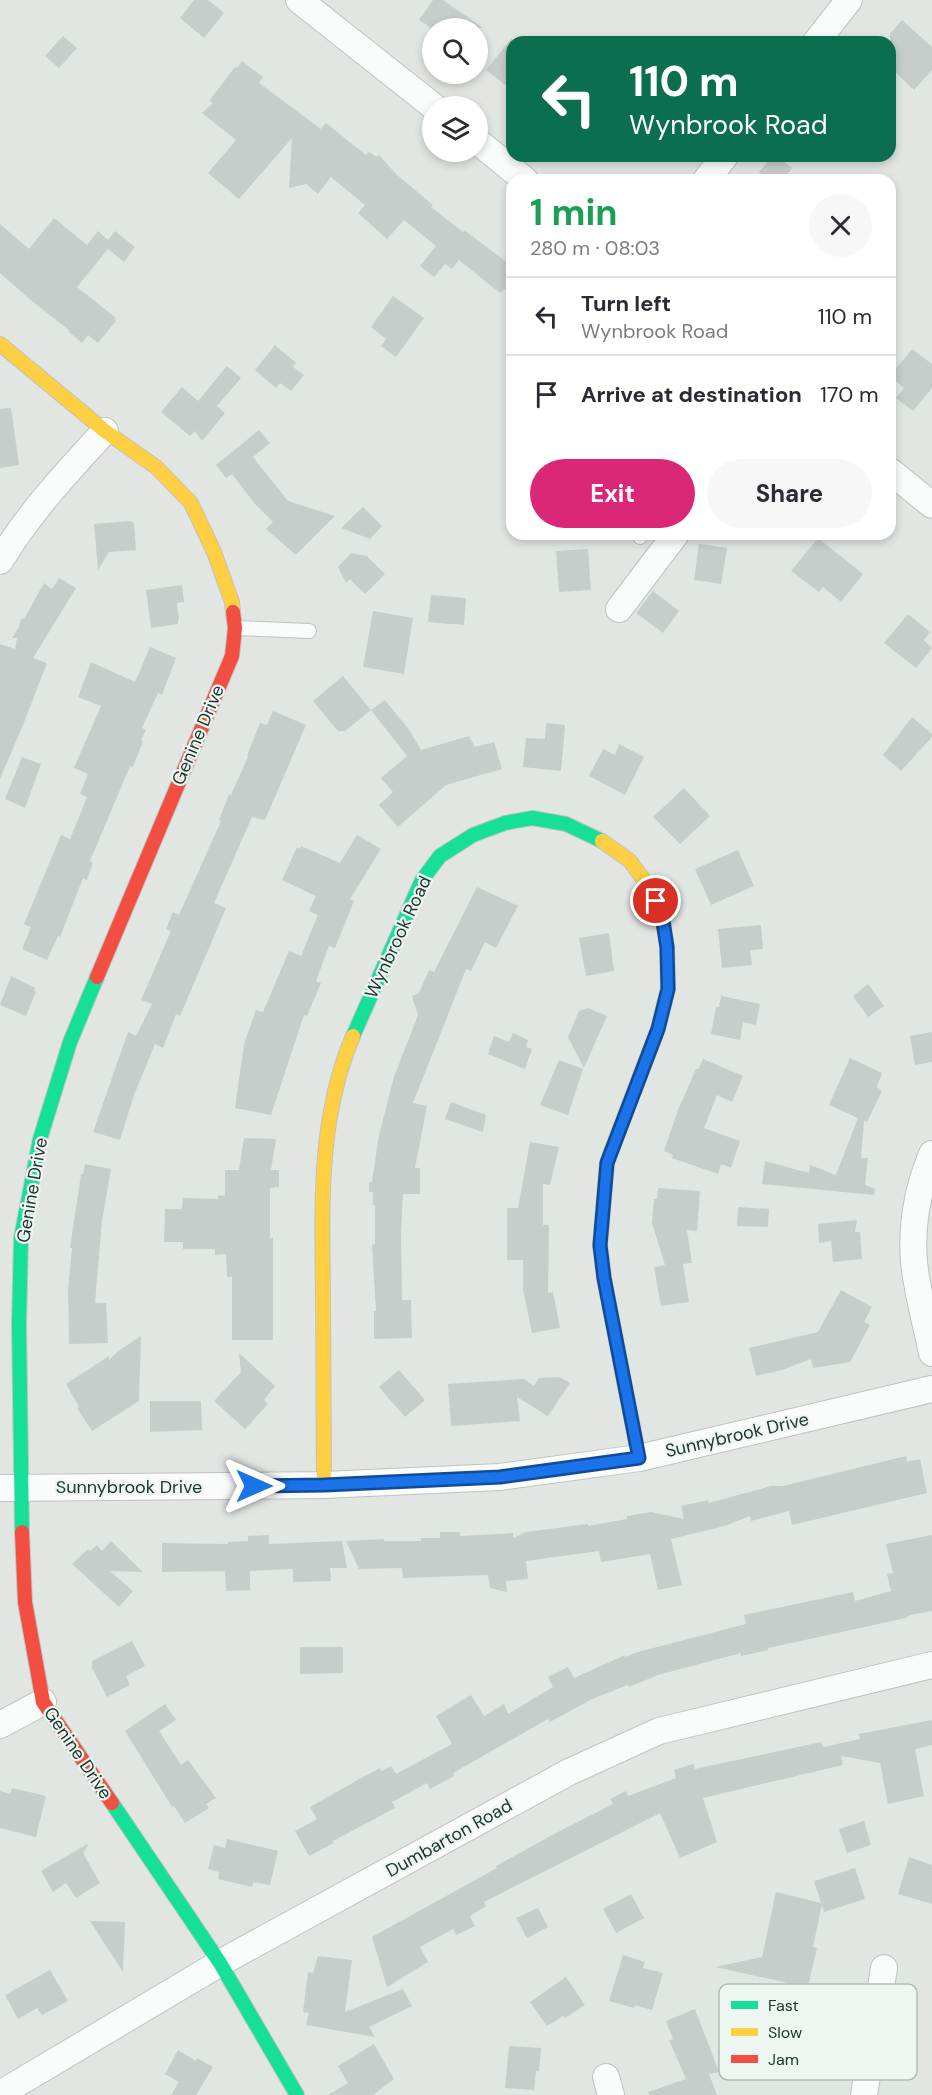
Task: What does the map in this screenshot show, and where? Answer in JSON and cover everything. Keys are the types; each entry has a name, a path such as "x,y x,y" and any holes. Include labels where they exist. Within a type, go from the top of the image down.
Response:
{"street":[{"path":"299,0 422,97"},
{"path":"821,36 849,0"},
{"path":"488,150 518,174"},
{"path":"711,174 720,162"},
{"name":"Genine Drive","path":"0,344 105,430 156,467 191,503 214,552 228,592 236,628 232,656 70,1042 40,1139 21,1238 19,1325 10,1488 25,1602 43,1702 220,1963 297,2095"},
{"path":"0,561 10,544 52,489 105,430"},
{"path":"896,476 932,505"},
{"path":"619,609 671,540"},
{"name":"Wynbrook Road","path":"324,1485 322,1198 327,1138 341,1065 423,880 440,856 473,835 506,823 532,818 566,824 602,841 630,861 649,887 662,915 667,947 668,989 658,1029 607,1163 600,1245 604,1278 639,1458"},
{"path":"932,1154 924,1173 915,1216 914,1263 932,1353"},
{"name":"Sunnybrook Drive","path":"10,1488 324,1485 500,1477 639,1458 932,1389"},
{"name":"Dumbarton Road","path":"0,2094 220,1963 569,1772 658,1731 932,1665"},
{"path":"0,1725 43,1702"},
{"path":"881,1984 884,1968"},
{"path":"864,2095 866,2080"}],"lane":[{"path":"236,628 309,632"}],"building":[{"path":"194,0 208,0 224,13 204,38 180,18"},
{"path":"433,0 443,0 469,18 422,18 422,22 419,20"},
{"path":"902,20 932,47 932,70 914,90 896,73 896,36 890,36"},
{"path":"63,36 77,48 59,68 45,56"},
{"path":"506,45 506,85 488,72 488,68"},
{"path":"242,61 263,77 259,83 321,129 326,123 366,155 369,152 377,157 379,155 396,174 433,205 431,207 506,262 506,288 500,293 459,260 452,269 445,264 434,277 420,266 436,246 404,220 387,239 358,213 365,205 331,177 318,194 306,184 289,188 292,138 239,199 208,173 236,140 202,113 213,103 209,101 235,67 237,68"},
{"path":"768,162 784,162 792,168 788,174 761,174 759,172"},
{"path":"54,218 87,245 98,231 108,240 115,231 135,247 124,262 108,249 77,287 116,318 98,343 88,335 82,343 0,273 0,224 29,249"},
{"path":"393,296 424,318 396,357 381,346 386,339 371,327"},
{"path":"275,345 296,363 293,367 304,375 291,391 280,383 276,388 255,370"},
{"path":"912,349 932,364 932,388 913,411 896,398 904,388 896,381 896,369"},
{"path":"227,366 241,378 217,406 225,413 202,441 195,431 190,436 161,412 182,387 198,401"},
{"path":"11,408 19,465 0,468 0,409"},
{"path":"259,430 270,443 253,457 288,501 335,516 296,555 266,529 273,522 255,504 232,474 226,478 216,465"},
{"path":"363,507 382,526 370,539 341,528"},
{"path":"131,521 134,523 136,550 109,552 98,570 94,524"},
{"path":"816,540 820,540 863,574 841,602 823,587 819,592 791,571"},
{"path":"699,544 727,548 721,584 694,580"},
{"path":"588,549 591,590 559,592 556,551"},
{"path":"351,553 367,556 385,574 365,594 350,579 346,583 338,567"},
{"path":"59,578 76,588 33,658 47,663 0,779 0,644 15,649 17,638 12,638 19,627 21,618 24,619 44,583 52,589"},
{"path":"182,585 184,602 177,603 178,624 151,628 146,590"},
{"path":"653,591 679,611 663,633 636,613"},
{"path":"431,595 466,598 464,625 428,622"},
{"path":"373,611 413,618 404,674 363,667"},
{"path":"908,614 930,632 924,640 932,648 916,668 884,643"},
{"path":"150,647 176,658 162,695 158,693 142,728 146,730 141,740 143,741 90,861 93,863 87,880 83,878 60,937 58,936 47,960 22,949 31,927 24,924 61,835 70,839 87,797 80,794 88,774 74,768 101,706 78,697 91,662 135,682"},
{"path":"343,676 371,710 345,731 338,731 313,701"},
{"path":"385,700 410,731 421,750 469,736 475,747 494,742 502,769 446,785 398,827 379,805 393,792 381,778 407,756 371,710"},
{"path":"273,711 306,725 265,820 252,817 214,903 226,908 180,1016 176,1014 163,1048 155,1044 134,1095 120,1140 93,1132 128,1032 136,1036 152,1004 141,1000 171,931 166,929 173,912 179,915 221,821 219,820 229,794 231,795 248,757 260,723 267,725"},
{"path":"912,717 932,734 932,737 901,771 883,755"},
{"path":"546,723 565,725 561,771 523,767 526,738 545,739"},
{"path":"619,744 644,757 625,795 589,776 603,749 615,755"},
{"path":"22,757 41,764 25,808 5,799"},
{"path":"684,788 710,816 680,844 653,817"},
{"path":"357,835 381,849 350,899 354,901 335,948 329,946 316,981 321,983 307,1016 304,1015 271,1115 235,1108 244,1044 256,1010 263,1012 289,951 301,956 318,915 309,911 316,896 282,880 297,847 300,849 301,846 340,863"},
{"path":"738,850 754,886 711,905 695,869"},
{"path":"477,887 518,906 496,948 485,942 471,971 466,969 413,1103 427,1106 415,1168 420,1168 420,1194 403,1194 402,1300 411,1300 412,1338 374,1339 374,1311 376,1311 372,1245 375,1244 375,1205 373,1205 373,1192 369,1192 369,1182 372,1182 379,1135 394,1077 418,1015 412,996 419,993 429,970 434,972"},
{"path":"761,925 763,949 750,950 752,965 722,968 718,929"},
{"path":"609,933 614,971 586,976 579,938"},
{"path":"11,976 35,988 36,992 26,1016 0,1005"},
{"path":"868,984 884,1006 868,1017 853,996"},
{"path":"721,996 760,1004 756,1025 743,1022 740,1040 711,1034 716,1007 719,1007"},
{"path":"588,1008 607,1016 584,1068 568,1037 579,1011"},
{"path":"932,1032 932,1062 915,1065 910,1036"},
{"path":"513,1033 528,1040 526,1047 532,1049 525,1069 488,1054 494,1036 509,1042"},
{"path":"850,1058 882,1073 877,1087 882,1091 867,1122 864,1121 861,1158 868,1158 865,1185 875,1189 874,1195 762,1184 765,1161 809,1173 810,1165 836,1175 858,1118 829,1105"},
{"path":"703,1059 743,1076 732,1102 717,1095 704,1128 740,1141 731,1168 721,1164 718,1174 672,1158 673,1155 664,1151 678,1110 696,1069"},
{"path":"559,1060 583,1069 568,1115 540,1105"},
{"path":"451,1102 486,1115 483,1132 445,1119"},
{"path":"244,1138 276,1139 271,1170 279,1170 279,1187 270,1188 270,1238 273,1238 273,1340 232,1340 232,1277 227,1277 226,1254 215,1255 215,1249 183,1249 183,1242 164,1242 165,1209 182,1209 183,1198 218,1199 218,1195 225,1196 225,1170 239,1170"},
{"path":"530,1142 559,1147 550,1185 543,1184 543,1225 549,1225 548,1293 553,1292 560,1328 532,1333 523,1289 523,1260 507,1260 507,1208 518,1208"},
{"path":"85,1164 111,1169 102,1221 95,1303 106,1303 108,1343 69,1344 68,1290 72,1248 70,1248 81,1174 83,1174"},
{"path":"658,1188 700,1191 697,1231 687,1230 692,1263 683,1264 689,1302 661,1306 654,1267 665,1265 652,1223 654,1199 657,1199"},
{"path":"738,1207 769,1209 768,1227 737,1226"},
{"path":"857,1220 855,1232 860,1232 862,1259 833,1262 831,1241 819,1243 818,1224"},
{"path":"841,1290 872,1307 864,1322 870,1325 850,1362 813,1368 811,1359 782,1370 756,1376 749,1348 818,1332"},
{"path":"141,1336 139,1401 92,1431 77,1408 79,1407 66,1384 109,1356 109,1360"},
{"path":"239,1353 275,1386 264,1400 268,1404 245,1429 214,1401 241,1372"},
{"path":"399,1370 425,1400 405,1417 379,1387"},
{"path":"559,1377 570,1383 548,1416 517,1397 520,1421 451,1426 448,1384 524,1379 534,1386 539,1378"},
{"path":"150,1401 201,1401 202,1430 150,1432"},
{"path":"906,1456 907,1462 920,1459 927,1493 792,1525 789,1511 751,1521 750,1516 725,1526 671,1539 682,1585 658,1590 650,1554 601,1562 599,1551 526,1561 528,1579 506,1581 507,1592 490,1588 488,1575 403,1578 402,1568 359,1569 346,1541 384,1539 384,1541 421,1541 421,1538 440,1538 440,1532 460,1532 460,1536 513,1533 513,1538 526,1532 588,1524 588,1526 651,1512 684,1519 681,1506 708,1500 709,1503 771,1486 783,1486"},
{"path":"269,1535 269,1544 342,1541 347,1568 330,1568 331,1581 293,1582 293,1569 250,1571 250,1590 226,1591 225,1571 162,1572 162,1543 228,1544 228,1542 248,1541 248,1536"},
{"path":"932,1535 932,1611 741,1656 741,1653 658,1675 629,1687 628,1685 592,1699 550,1722 548,1719 453,1773 454,1776 430,1789 427,1783 392,1802 395,1808 309,1856 295,1831 317,1819 310,1807 363,1777 380,1768 382,1771 391,1766 396,1774 452,1744 436,1716 471,1695 484,1716 504,1704 508,1714 553,1687 548,1677 568,1667 574,1678 625,1655 625,1657 746,1624 744,1615 853,1592 855,1601 891,1591 887,1574 893,1573 886,1544"},
{"path":"111,1541 143,1572 110,1571 133,1591 119,1607 72,1564 88,1549 90,1551 97,1545 102,1551"},
{"path":"132,1641 145,1666 126,1676 130,1685 107,1697 92,1668 92,1661"},
{"path":"300,1647 343,1647 343,1673 300,1674"},
{"path":"165,1704 176,1720 159,1731 181,1765 188,1760 216,1798 206,1804 209,1808 185,1823 174,1806 172,1807 125,1731"},
{"path":"932,1720 932,1745 915,1749 924,1796 888,1804 880,1763 841,1756 843,1765 703,1798 717,1842 680,1858 660,1813 484,1902 486,1906 470,1916 475,1926 456,1935 453,1929 420,1947 428,1962 387,1987 372,1937 497,1868 496,1866 613,1804 610,1799 626,1791 628,1796 676,1778 674,1770 693,1764 695,1769 821,1742 823,1747 860,1739 859,1734"},
{"path":"12,1788 46,1796 36,1837 0,1828 0,1791 10,1794"},
{"path":"864,1821 871,1845 847,1853 839,1829"},
{"path":"227,1839 278,1851 270,1885 253,1882 252,1887 218,1879 219,1872 208,1869 214,1845 225,1848"},
{"path":"89,1843 83,1853 100,1883 76,1898 66,1883 53,1892 41,1871"},
{"path":"909,1857 932,1865 932,1904 898,1894"},
{"path":"855,1868 865,1899 824,1912 822,1904 813,1947 817,1948 809,1984 788,1984 715,1967 762,1957 776,1892 821,1903 814,1881"},
{"path":"631,1894 644,1918 616,1933 603,1909"},
{"path":"538,1908 548,1927 527,1938 516,1918"},
{"path":"90,1921 125,1922 123,1972"},
{"path":"623,1955 645,1962 643,1968 663,1973 652,2010 609,2001"},
{"path":"318,1956 352,1960 345,2012 403,1989 412,2006 369,2027 375,2037 306,2025 309,2013 303,2012 308,1972 313,1973"},
{"path":"50,1970 68,2001 42,2015 37,2008 18,2019 5,1995"},
{"path":"566,1977 585,2005 547,2026 530,2002"},
{"path":"695,2009 719,2072 709,2074 717,2095 649,2095 648,2092 686,2079 669,2040 673,2039 666,2021"},
{"path":"374,2044 394,2079 373,2095 328,2095 348,2083 338,2066"},
{"path":"509,2046 541,2048 539,2071 536,2071 534,2090 505,2088"},
{"path":"178,2050 196,2061 197,2058 213,2067 196,2095 171,2095 179,2082 165,2074"}],"traffic: fast":[{"path":"353,1036 422,880 440,856 473,835 505,823 532,818 566,824 602,841"},
{"path":"22,1532 19,1325 21,1238 40,1139 70,1042 97,977"},
{"path":"612,1149 607,1163 600,1245 604,1278 639,1458"},
{"path":"112,1803 220,1963 297,2095"}],"traffic: slow":[{"path":"0,344 105,431 156,467 191,503 214,552 232,602 233,612"},
{"path":"602,841 630,861 649,887 662,915 667,947 668,989 658,1029 612,1149"},
{"path":"324,1485 322,1228 324,1163 333,1099 353,1036"}],"traffic: jam":[{"path":"97,977 232,656 235,628 233,612"},
{"path":"22,1532 25,1602 43,1702 112,1803"}],"route":[{"path":"254,1486 500,1477 639,1458 604,1278 600,1245 607,1163 658,1029 668,989 667,947 662,915 656,901"}]}
